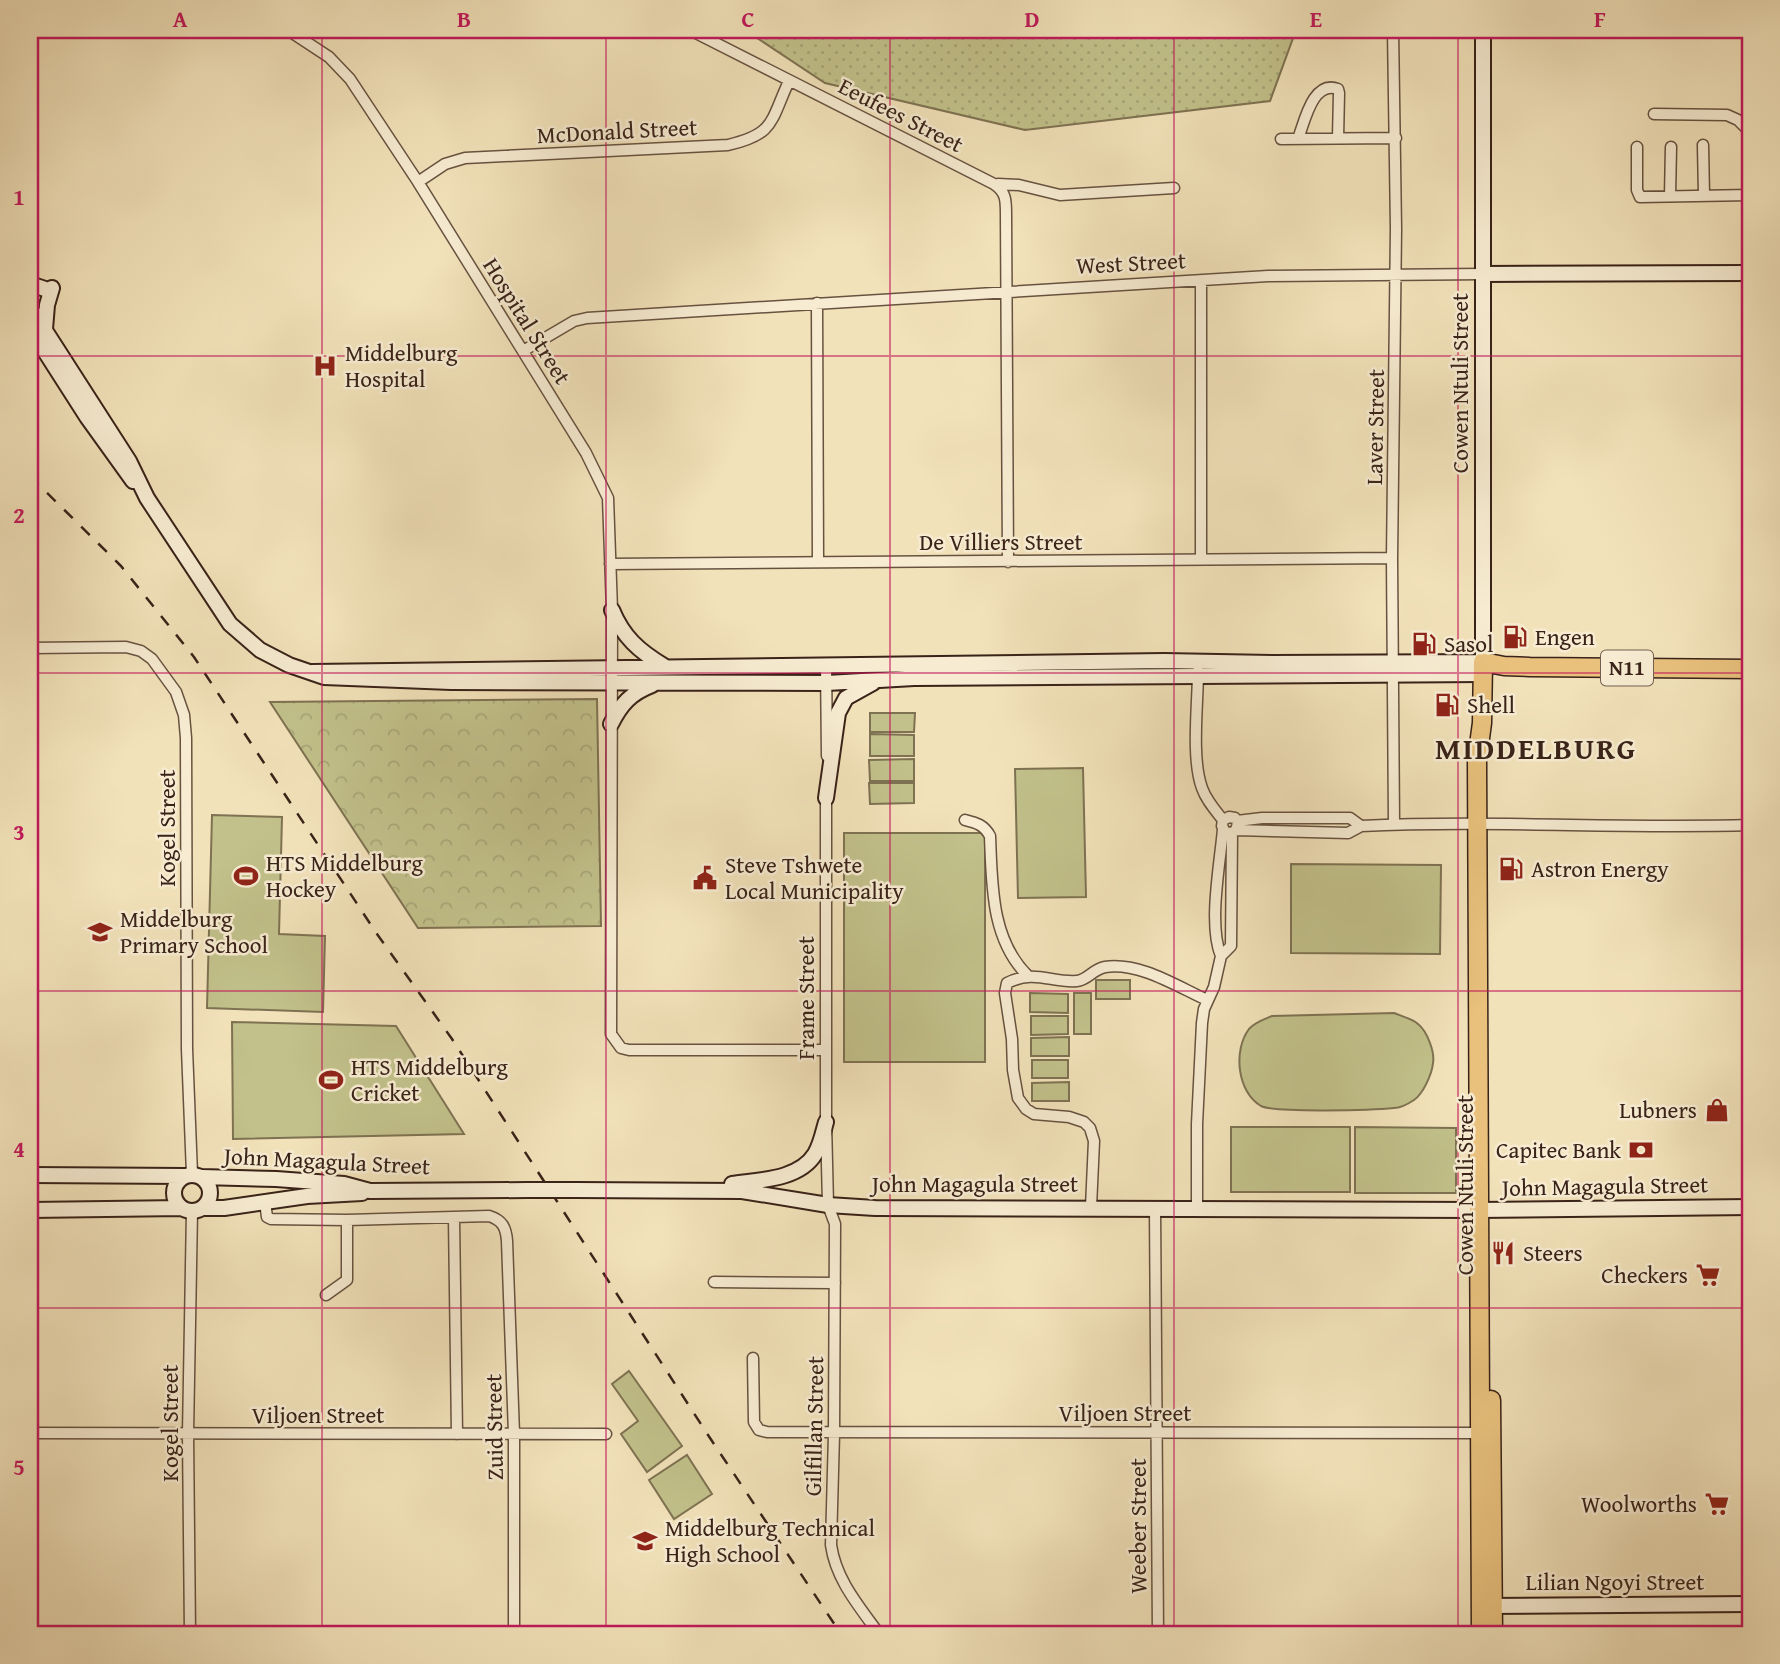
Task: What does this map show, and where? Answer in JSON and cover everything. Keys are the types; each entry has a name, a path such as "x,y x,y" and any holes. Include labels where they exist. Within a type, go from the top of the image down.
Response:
{"highway":[{"name":"N11","path":"1483,668 1750,669"},
{"name":"Cowen Ntuli Street","path":"1481,1634 1486,1606 1482,823 1486,761 1481,736 1483,668"},
{"name":"Cowen Ntuli Street","path":"1486,1606 1493,1634"}],"street":[{"name":"Hospital Street","path":"288,30 328,57 350,79 418,182 586,453 606,490 612,610 611,1034 617,1043 629,1050 826,1050"},
{"name":"Eeufees Street","path":"690,30 994,184"},
{"name":"Laver Street","path":"1394,30 1394,824"},
{"name":"Cowen Ntuli Street","path":"1483,30 1483,668"},
{"name":"McDonald Street","path":"418,182 445,164 465,158 728,145 745,141 758,136 768,127 789,81"},
{"path":"1298,139 1310,105 1322,88 1327,86 1338,89 1339,93 1338,138"},
{"path":"1654,114 1727,115 1738,120 1750,132"},
{"path":"1281,139 1396,138"},
{"path":"1703,145 1704,196"},
{"path":"1637,147 1637,190 1640,197 1750,195"},
{"path":"1670,197 1671,147"},
{"path":"994,184 1019,185 1060,195 1174,188"},
{"path":"994,184 1003,190 1006,198 1008,562"},
{"name":"West Street","path":"523,351 574,321 587,318 817,303 1268,276 1750,273"},
{"path":"1201,282 1201,560"},
{"path":"30,284 50,289 36,333"},
{"path":"817,303 818,562"},
{"path":"30,307 36,333 129,461 147,498 230,624 260,650 289,665 324,677 350,680 611,683 827,683 881,680"},
{"name":"De Villiers Street","path":"610,564 1392,558"},
{"path":"612,610 626,637 664,667"},
{"name":"Kogel Street","path":"30,648 135,648 152,659 168,678 180,703 186,738 187,1049 193,1176"},
{"path":"312,671 827,665 914,671 1483,668"},
{"name":"Frame Street","path":"827,665 828,1205"},
{"path":"1198,668 1197,763 1201,786 1206,797 1230,827 1230,946 1222,956 1202,1023 1197,1124 1198,1207"},
{"path":"826,798 838,713 842,703 852,694 881,680 914,671"},
{"path":"611,724 625,701 636,691 660,683"},
{"path":"1230,827 1289,818 1350,818 1361,826"},
{"path":"1289,818 1289,832"},
{"path":"965,820 986,828 990,836 994,898 1002,938 1008,954 1028,976"},
{"path":"1230,827 1348,833 1361,826 1394,824 1660,827 1750,825"},
{"path":"1091,1207 1094,1140 1090,1128 1084,1122 1069,1117 1034,1114 1026,1109 1018,1098 1004,993 1007,983 1028,976 1077,981 1100,968 1127,968 1138,969 1207,1000"},
{"path":"707,1189 780,1177 800,1168 814,1156 826,1122"},
{"name":"John Magagula Street","path":"30,1175 276,1179 344,1184 370,1191 707,1189 754,1192 828,1205 875,1208 1483,1210 1750,1207"},
{"path":"193,1176 207,1182 211,1196 192,1209 177,1204 174,1191 180,1179 193,1176"},
{"path":"30,1210 224,1208 370,1191"},
{"path":"265,1202 265,1213 271,1219 454,1218 457,1434"},
{"name":"Gilfillan Street","path":"828,1205 835,1224 831,1545 833,1562 842,1581 879,1634"},
{"name":"Weeber Street","path":"1156,1208 1158,1634"},
{"name":"Kogel Street","path":"190,1634 188,1434 192,1209"},
{"name":"Zuid Street","path":"454,1218 489,1216 501,1221 506,1233 514,1434 514,1634"},
{"path":"326,1295 347,1280 347,1220"},
{"path":"714,1282 835,1283"},
{"name":"Viljoen Street","path":"753,1359 753,1415 759,1430 834,1434 1485,1433"},
{"name":"Viljoen Street","path":"30,1433 606,1434"},
{"name":"Lilian Ngoyi Street","path":"1486,1606 1750,1604"}],"green space":[{"path":"745,30 1296,30 1270,101 1025,130 825,83"},
{"path":"597,699 601,926 418,928 270,702"},
{"path":"870,713 915,713 914,732 870,732"},
{"path":"870,734 914,735 914,756 870,756"},
{"path":"914,759 914,781 870,781 869,760"},
{"path":"1083,768 1086,897 1018,898 1015,769"},
{"path":"869,783 914,783 914,803 870,804"},
{"name":"HTS Middelburg Hockey","path":"212,815 282,817 279,934 325,936 323,1012 207,1008"},
{"path":"844,833 985,833 985,1062 844,1062"},
{"path":"1291,864 1441,865 1440,954 1291,953"},
{"path":"1096,980 1130,980 1130,999 1096,999"},
{"path":"1030,993 1068,994 1068,1013 1030,1012"},
{"path":"1074,993 1091,993 1091,1034 1074,1034"},
{"path":"1394,1013 1421,1027 1433,1053 1427,1083 1421,1093 1407,1104 1397,1108 1367,1110 1270,1108 1253,1100 1242,1081 1239,1059 1244,1038 1249,1029 1272,1016"},
{"path":"1031,1016 1068,1016 1068,1034 1031,1035"},
{"name":"HTS Middelburg Cricket","path":"232,1022 396,1026 464,1134 233,1139"},
{"path":"1069,1037 1069,1056 1031,1056 1031,1038"},
{"path":"1032,1060 1068,1060 1068,1078 1032,1078"},
{"path":"1069,1082 1069,1101 1032,1101 1032,1083"},
{"path":"1231,1127 1350,1127 1350,1192 1231,1192"},
{"path":"1355,1127 1456,1128 1456,1193 1355,1193"},
{"path":"629,1371 682,1446 647,1472 621,1434 638,1421 612,1384"},
{"path":"687,1455 712,1494 674,1519 649,1480"}],"railway":[{"path":"30,476 121,566 194,657 377,934 452,1039 708,1435 841,1634"}],"place":[{"name":"Middelburg Hospital","path":"325,366"},
{"name":"Engen","path":"1515,637"},
{"name":"Sasol","path":"1424,644"},
{"name":"Shell","path":"1447,705"},
{"name":"Astron Energy","path":"1511,869"},
{"name":"HTS Middelburg Hockey","path":"246,876"},
{"name":"Steve Tshwete Local Municipality","path":"705,878"},
{"name":"Middelburg Primary School","path":"100,932"},
{"name":"HTS Middelburg Cricket","path":"331,1080"},
{"name":"Lubners","path":"1717,1110"},
{"name":"Capitec Bank","path":"1641,1150"},
{"name":"Steers","path":"1503,1253"},
{"name":"Checkers","path":"1708,1275"},
{"name":"Woolworths","path":"1717,1504"},
{"name":"Middelburg Technical High School","path":"645,1541"}],"district":[{"name":"MIDDELBURG","path":"1536,749"}]}
